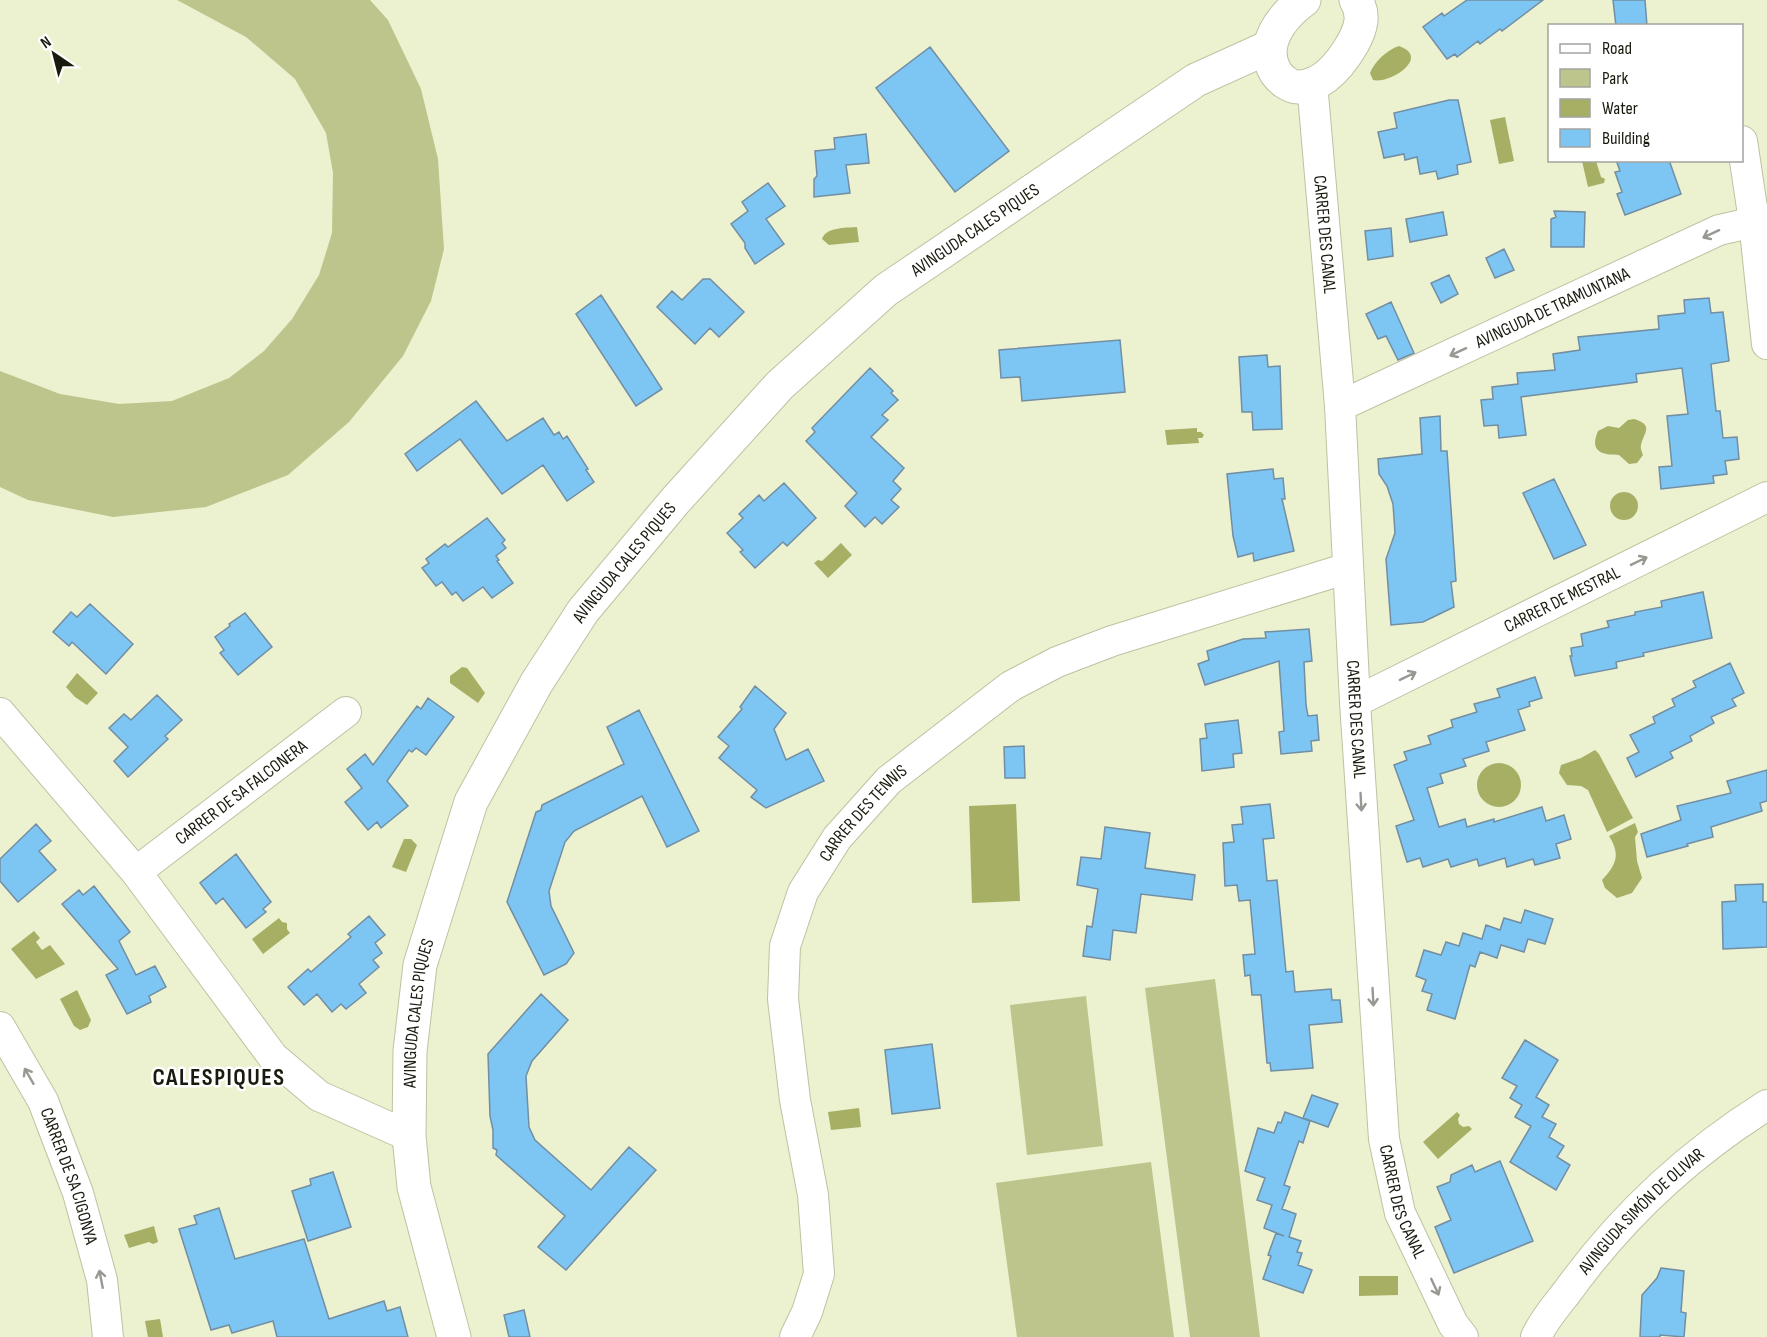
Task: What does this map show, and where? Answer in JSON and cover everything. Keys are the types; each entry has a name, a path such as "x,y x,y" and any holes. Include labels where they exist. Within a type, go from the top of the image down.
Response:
{"street":[{"path":"1304,0 1289,11 1273,33 1269,47 1271,64 1281,81 1297,87 1330,74 1344,59 1362,28 1364,3"},
{"name":"AVINGUDA CALES PIQUES","path":"454,1337 414,1187 409,1136 410,1052 420,965 471,802 537,682 583,611 675,501 780,385 885,290 1196,80 1269,47"},
{"name":"CARRER DES CANAL","path":"1312,83 1340,406 1355,702 1384,1139 1400,1213 1453,1324 1463,1337"},
{"path":"1743,145 1760,220 1767,344"},
{"name":"AVINGUDA DE TRAMUNTANA","path":"1340,406 1719,230 1760,220"},
{"name":"CARRER DE MESTRAL","path":"1355,702 1767,497"},
{"name":"CARRER DES TENNIS","path":"795,1337 807,1312 819,1274 813,1195 795,1100 783,999 785,946 803,892 837,838 890,780 1011,686 1057,662 1112,641 1348,568"},
{"name":"CARRER DE SA FALCONERA","path":"136,872 346,712"},
{"path":"0,713 136,872 273,1057 319,1096 409,1136"},
{"name":"CARRER DE SA CIGONYA","path":"0,1027 43,1101 78,1193 102,1280 108,1337"},
{"name":"AVINGUDA SIMÓN DE OLIVAR","path":"1536,1337 1586,1265 1629,1215 1696,1156 1738,1123 1767,1105"}],"green space":[{"path":"177,0 370,0 388,20 421,89 438,159 444,249 431,301 403,356 349,422 288,475 206,507 113,517 28,500 0,487 0,371 60,394 119,404 172,401 229,378 264,351 292,319 319,275 332,233 333,173 326,133 295,79 246,37"},
{"path":"1215,979 1260,1337 1190,1337 1145,988"},
{"path":"1086,996 1103,1146 1027,1155 1010,1005"},
{"path":"1151,1162 1174,1337 1017,1337 996,1183"}],"water":[{"path":"1399,46 1408,51 1411,57 1410,63 1398,74 1381,80 1373,80 1370,73 1378,60"},
{"path":"1505,117 1514,161 1499,164 1490,120"},
{"path":"1582,162 1596,162 1601,177 1605,179 1604,183 1588,187"},
{"path":"857,227 859,242 829,245 822,239 827,232 832,230"},
{"path":"1634,419 1646,427 1641,446 1643,455 1637,463 1629,464 1619,455 1603,453 1596,448 1598,431 1608,426 1619,428 1628,420"},
{"path":"1197,428 1197,432 1204,435 1198,438 1199,443 1167,445 1165,430"},
{"path":"1624,492 1634,496 1638,506 1634,516 1624,520 1614,516 1610,506 1614,496"},
{"path":"841,543 852,555 828,578 814,563 818,560 822,561"},
{"path":"462,667 467,668 485,693 478,703 450,683 450,676"},
{"path":"77,673 98,693 87,705 66,687"},
{"path":"1595,750 1633,818 1607,832 1588,790 1581,786 1567,785 1559,773 1561,765"},
{"path":"1499,763 1515,769 1521,785 1515,801 1499,807 1483,801 1477,785 1483,769"},
{"path":"1016,804 1020,901 972,903 969,806"},
{"path":"1635,823 1638,832 1635,837 1637,861 1642,878 1632,893 1617,898 1605,888 1602,880 1614,864 1616,854 1609,836"},
{"path":"404,839 411,839 417,845 406,872 392,867"},
{"path":"279,918 282,922 287,923 290,933 263,954 252,939"},
{"path":"34,931 40,938 36,942 42,950 50,945 65,964 36,979 11,949"},
{"path":"77,990 91,1020 88,1027 80,1030 74,1026 60,999"},
{"path":"859,1108 861,1127 831,1130 828,1112"},
{"path":"1457,1112 1460,1115 1459,1124 1472,1129 1438,1159 1423,1142"},
{"path":"154,1226 158,1242 153,1244 149,1242 129,1248 124,1235"},
{"path":"1359,1276 1398,1276 1398,1295 1359,1296"},
{"path":"160,1319 163,1337 148,1337 145,1321"}],"building":[{"path":"1467,0 1543,0 1502,31 1500,29 1480,44 1478,41 1457,57 1455,54 1447,59 1423,27 1442,13 1444,16"},
{"path":"1613,0 1645,0 1647,24 1616,24"},
{"path":"930,47 1009,151 955,192 876,88"},
{"path":"1458,100 1471,162 1457,165 1458,174 1438,179 1436,171 1420,174 1417,157 1405,160 1404,154 1384,158 1378,132 1397,128 1394,113"},
{"path":"866,134 869,163 846,165 850,193 814,197 814,179 817,176 815,151 835,149 834,138"},
{"path":"1617,162 1670,162 1681,194 1625,215 1617,194 1622,192 1615,172 1620,171"},
{"path":"768,183 785,206 766,219 784,244 755,264 745,248 745,243 731,224 748,211 742,202"},
{"path":"1554,211 1585,212 1584,247 1551,247 1551,219 1556,217"},
{"path":"1443,212 1447,235 1410,242 1406,219"},
{"path":"1391,228 1393,256 1368,260 1365,231"},
{"path":"1504,249 1514,270 1495,278 1486,258"},
{"path":"1449,275 1458,294 1441,303 1431,283"},
{"path":"703,279 710,279 744,312 719,337 710,328 695,344 657,307 672,291 682,300"},
{"path":"601,295 662,389 636,406 576,314"},
{"path":"1709,298 1711,313 1723,312 1729,361 1711,364 1716,411 1720,411 1723,438 1737,437 1739,459 1725,461 1727,474 1713,476 1714,483 1661,489 1659,467 1672,466 1667,416 1688,414 1682,368 1636,374 1637,382 1521,397 1526,435 1499,438 1498,425 1484,426 1481,400 1493,399 1492,387 1518,384 1517,373 1555,370 1553,354 1580,350 1578,337 1659,329 1658,316 1685,313 1684,300"},
{"path":"1391,302 1414,353 1398,360 1386,336 1378,339 1366,314"},
{"path":"1120,340 1125,392 1022,401 1020,377 1001,378 999,350"},
{"path":"1267,355 1268,367 1280,366 1282,429 1253,430 1252,412 1242,412 1239,357"},
{"path":"870,368 893,391 891,393 898,400 882,415 888,420 871,437 904,468 893,481 901,489 891,500 899,507 882,524 875,517 865,527 845,506 857,493 806,441 815,432 812,428"},
{"path":"476,401 507,441 543,418 554,435 559,432 563,439 567,436 594,482 567,501 543,465 502,494 460,439 417,471 405,454"},
{"path":"1440,416 1441,451 1447,451 1456,581 1451,582 1454,607 1423,622 1391,625 1386,559 1395,533 1393,504 1387,486 1379,474 1378,459 1422,454 1420,418"},
{"path":"1273,469 1274,479 1283,478 1285,499 1282,499 1294,551 1254,561 1253,553 1238,557 1233,536 1227,474"},
{"path":"1554,479 1586,545 1554,559 1523,493"},
{"path":"784,483 816,518 787,546 783,542 755,568 740,552 743,550 727,533 743,518 739,514 759,495 764,501"},
{"path":"487,518 505,540 502,543 506,548 496,556 499,560 497,561 513,583 492,598 483,587 463,601 456,592 452,595 442,582 436,586 422,568 429,563 426,559 445,544 448,547"},
{"path":"1703,592 1712,638 1643,653 1644,656 1616,662 1617,668 1575,676 1570,656 1572,656 1571,648 1583,646 1581,634 1609,627 1607,621 1635,615 1635,612 1662,607 1661,601"},
{"path":"90,604 133,644 106,674 72,642 69,646 53,632 71,612 77,617"},
{"path":"245,613 272,647 238,675 220,653 224,650 215,637"},
{"path":"1309,629 1312,661 1304,662 1306,705 1308,716 1317,715 1319,740 1311,741 1312,751 1281,754 1279,732 1284,731 1279,661 1205,685 1198,664 1209,660 1207,651 1243,639 1266,638 1265,632"},
{"path":"1730,663 1744,693 1732,699 1736,706 1711,717 1714,723 1690,736 1692,741 1670,752 1673,758 1636,777 1627,758 1639,752 1630,735 1655,723 1653,717 1675,706 1672,699 1696,687 1693,681"},
{"path":"1535,677 1542,698 1529,702 1530,706 1518,710 1525,730 1486,742 1489,751 1463,759 1466,766 1440,774 1443,783 1427,788 1439,827 1465,819 1467,827 1494,819 1494,822 1542,807 1546,821 1564,815 1571,839 1556,844 1560,858 1535,865 1533,859 1507,867 1505,858 1479,866 1477,859 1451,867 1448,859 1423,867 1420,858 1407,862 1396,826 1414,820 1394,765 1407,760 1404,752 1431,744 1428,736 1453,727 1451,720 1477,712 1474,704 1500,697 1497,689"},
{"path":"755,686 786,713 774,729 786,760 808,749 824,781 766,808 751,797 757,790 719,758 729,746 718,737 742,709 740,707"},
{"path":"157,695 182,720 165,736 168,739 128,777 114,761 128,747 109,728 124,714 131,720"},
{"path":"428,698 454,717 426,755 416,748 412,752 409,750 387,781 408,806 381,828 377,822 368,830 345,802 362,788 347,769 365,754 373,765 417,706 421,709"},
{"path":"639,710 699,831 667,847 642,796 574,831 565,842 549,891 551,906 574,953 566,964 544,975 507,902 536,812 541,810 542,805 624,764 607,727"},
{"path":"1238,720 1242,753 1233,754 1234,767 1202,771 1200,739 1207,738 1205,724"},
{"path":"1024,746 1025,778 1005,778 1004,747"},
{"path":"1767,770 1767,801 1760,803 1762,811 1711,827 1713,837 1647,857 1641,834 1681,820 1677,806 1731,793 1727,781"},
{"path":"1270,804 1274,838 1263,839 1267,881 1277,880 1286,972 1293,971 1295,992 1331,989 1332,1000 1340,1000 1342,1022 1309,1025 1313,1068 1271,1071 1270,1063 1267,1063 1261,995 1252,995 1250,975 1245,976 1243,955 1255,954 1250,900 1239,901 1237,885 1225,886 1223,843 1234,842 1232,825 1243,824 1241,807"},
{"path":"36,824 51,841 39,851 56,870 18,902 0,881 0,859"},
{"path":"1105,827 1150,833 1145,868 1195,875 1192,900 1141,894 1136,933 1113,930 1110,960 1083,956 1087,926 1092,927 1098,889 1077,885 1081,857 1101,859"},
{"path":"236,854 271,902 263,909 266,912 246,928 223,898 216,904 200,883"},
{"path":"1763,884 1763,902 1767,902 1767,947 1723,949 1722,902 1736,901 1735,885"},
{"path":"94,886 130,932 119,941 136,975 155,966 166,987 149,996 151,1002 127,1014 106,975 118,969 62,904 79,890 83,895"},
{"path":"1525,910 1553,919 1545,944 1528,939 1524,952 1501,945 1497,958 1480,952 1475,967 1470,965 1455,1019 1427,1010 1432,994 1422,991 1426,980 1416,976 1424,950 1441,955 1446,942 1459,946 1463,933 1482,939 1486,925 1500,930 1504,918 1521,923"},
{"path":"369,916 385,935 375,943 382,953 373,960 379,967 359,984 366,993 346,1009 341,1004 332,1012 317,994 304,1005 288,987 308,969 311,972 351,937 348,934"},
{"path":"541,994 568,1020 532,1061 526,1076 529,1127 535,1140 591,1190 629,1147 656,1170 566,1270 538,1247 565,1216 496,1155 497,1150 493,1148 490,1116 488,1054"},
{"path":"1525,1040 1558,1060 1536,1097 1549,1105 1542,1117 1556,1124 1549,1137 1564,1146 1557,1157 1570,1165 1556,1190 1510,1162 1531,1126 1515,1117 1522,1105 1510,1098 1517,1086 1502,1078"},
{"path":"932,1044 940,1108 892,1114 885,1050"},
{"path":"1312,1095 1338,1104 1328,1127 1303,1118"},
{"path":"1285,1112 1310,1121 1303,1143 1299,1141 1284,1185 1290,1187 1282,1209 1296,1214 1289,1237 1301,1241 1297,1252 1302,1253 1298,1265 1312,1270 1303,1293 1263,1279 1276,1233 1284,1236 1264,1228 1272,1205 1257,1200 1265,1178 1245,1171 1258,1128 1274,1133"},
{"path":"1500,1161 1533,1241 1454,1273 1435,1227 1451,1220 1437,1187 1450,1182 1451,1175 1472,1165 1475,1172"},
{"path":"333,1172 351,1227 308,1241 292,1191 311,1185 310,1179"},
{"path":"219,1208 235,1259 304,1239 329,1319 384,1301 387,1311 400,1307 408,1337 277,1337 273,1321 232,1333 229,1325 211,1330 179,1229 197,1224 194,1216"},
{"path":"1661,1268 1684,1271 1681,1312 1686,1313 1684,1337 1660,1335 1660,1337 1640,1337 1642,1295 1657,1278"},
{"path":"524,1310 530,1337 509,1337 504,1315"}],"district":[{"name":"CALESPIQUES","path":"219,1077"}]}
